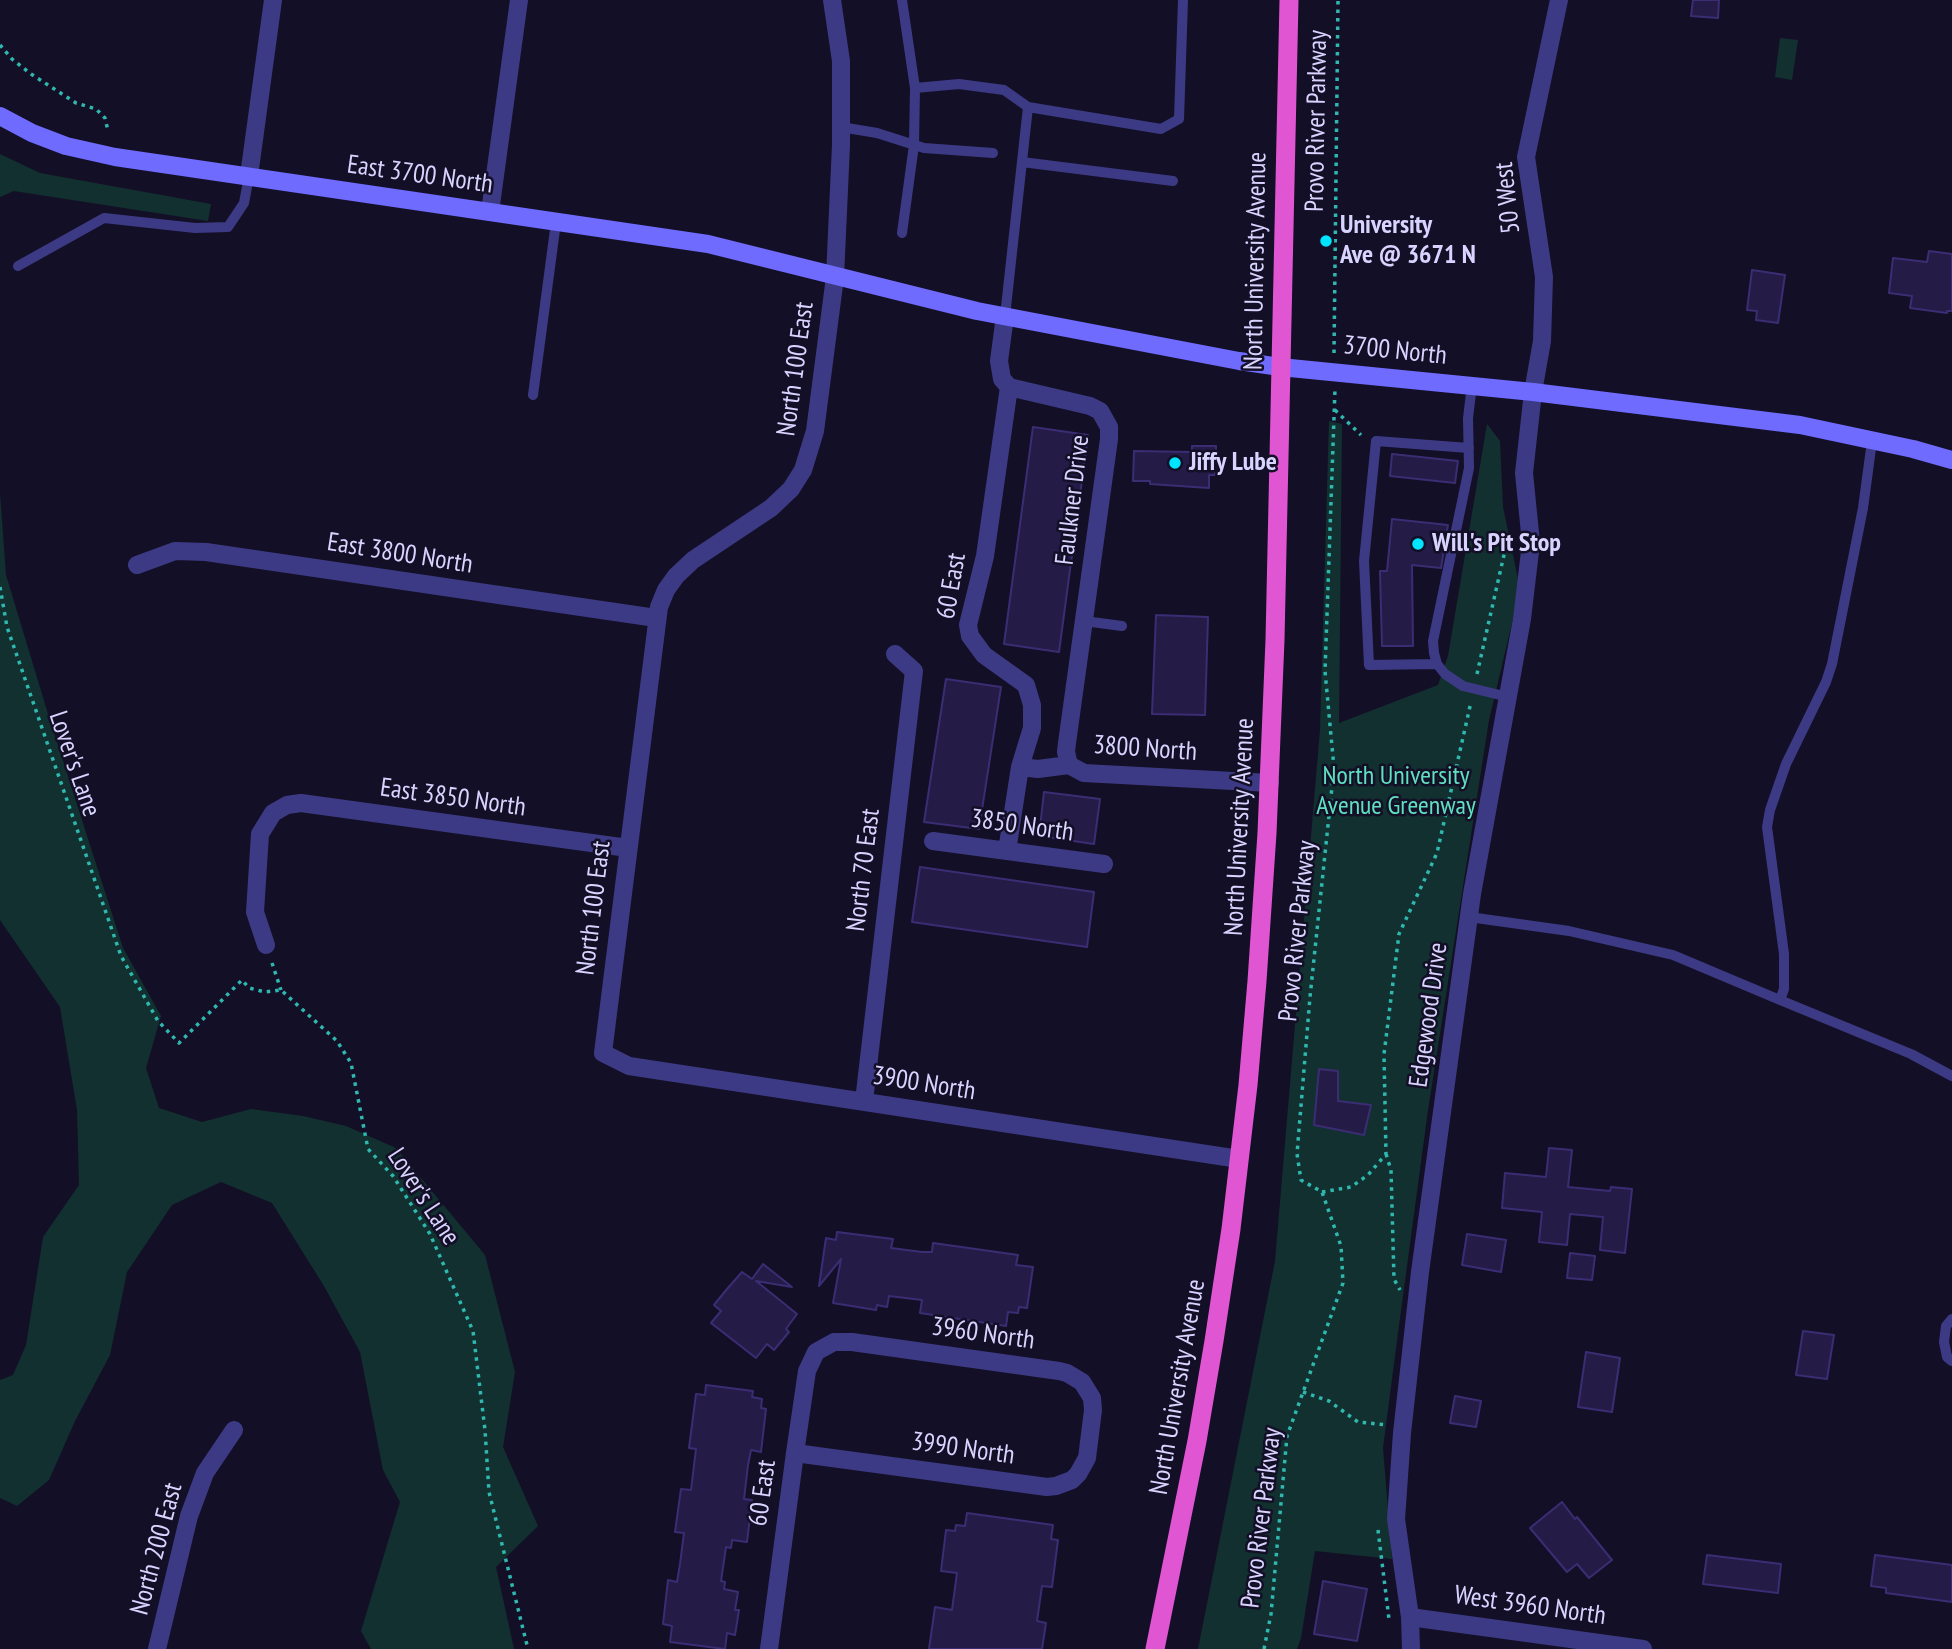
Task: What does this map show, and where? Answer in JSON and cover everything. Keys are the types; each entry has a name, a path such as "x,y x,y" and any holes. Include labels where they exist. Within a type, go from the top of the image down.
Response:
{"highway":[{"name":"North University Avenue","path":"1155,1649 1197,1441 1218,1316 1239,1158 1256,994 1270,783 1276,626 1289,0"}],"main road":[{"name":"East 3700 North","path":"0,116 32,133 66,146 115,157 709,244 835,277"},
{"name":"3700 North","path":"835,277 1005,316 1280,367 1533,392 1800,425 1952,460"}],"street":[{"path":"249,176 273,0"},
{"path":"490,212 519,0"},
{"name":"North 100 East","path":"603,1053 656,618 666,590 676,576 693,560 771,508 791,489 803,470 815,431 835,277 841,127 841,61 832,0"},
{"name":"50 West","path":"1533,392 1542,341 1544,277 1526,156 1559,0"},
{"path":"1005,316 999,361 1002,379 1009,387"},
{"name":"Faulkner Drive","path":"1009,387 1090,406 1100,411 1109,427 1067,743 1069,765"},
{"name":"60 East","path":"1007,850 1020,767 1033,717 1030,693 1017,677 976,647 968,625 985,556 1009,387"},
{"name":"Edgewood Drive","path":"1411,1649 1410,1617 1396,1519 1401,1446 1420,1272 1469,916 1522,619 1531,542 1524,473 1533,392"},
{"name":"East 3800 North","path":"138,565 175,551 206,552 656,618"},
{"name":"North 70 East","path":"864,1101 914,671 895,654"},
{"name":"3800 North","path":"1020,767 1038,769 1069,765 1084,774 1270,783"},
{"name":"East 3850 North","path":"266,945 255,912 260,834 273,813 287,805 300,803 628,848"},
{"name":"3850 North","path":"933,841 1104,864"},
{"name":"3900 North","path":"603,1053 629,1066 1239,1158"},
{"name":"3960 North","path":"821,1348 834,1342 852,1342 1067,1373 1076,1377 1088,1389 1093,1410 1090,1433"},
{"name":"60 East","path":"769,1649 807,1371 813,1357 821,1348"},
{"name":"North 200 East","path":"157,1649 189,1516 205,1473 234,1430"},
{"name":"3990 North","path":"795,1453 1047,1488 1064,1483 1078,1474 1087,1458 1090,1433"},
{"name":"West 3960 North","path":"1410,1617 1643,1649"}],"lane":[{"path":"902,0 915,88 914,145 902,233"},
{"path":"915,88 958,84 1004,90 1028,107 1161,129 1179,119 1183,0"},
{"path":"1005,316 1028,107"},
{"path":"841,127 877,133 924,148 993,153"},
{"path":"1022,162 1173,181"},
{"path":"18,266 104,218 195,228 228,227 244,203 249,176"},
{"path":"533,395 556,222"},
{"path":"1472,386 1468,418 1469,468 1433,640 1437,664 1445,674 1463,686 1508,697"},
{"path":"1437,664 1369,665 1364,561 1376,441 1469,448"},
{"path":"1780,1000 1784,989 1784,954 1768,827 1770,810 1786,764 1832,664 1863,508 1872,441"},
{"path":"1084,621 1122,626"},
{"path":"1469,916 1569,930 1673,955 1911,1054 1952,1076"},
{"path":"1952,1319 1946,1326 1944,1342 1947,1357 1952,1361"}],"path":[{"name":"Provo River Parkway","path":"1264,1649 1270,1614 1287,1436 1343,1283 1341,1246 1322,1192 1301,1180 1297,1154 1334,768 1325,671 1335,410 1338,0"},
{"path":"0,45 31,74 76,103 96,109 105,118 108,131"},
{"path":"1335,410 1361,435"},
{"name":"Lover's Lane","path":"0,587 7,627 121,957 158,1021 179,1043 242,980 249,988 265,992 281,990 337,1041 351,1063 368,1149 393,1176 430,1234 473,1331 485,1430 489,1492 528,1649"},
{"path":"1322,1192 1352,1187 1368,1175 1386,1154 1384,1055 1395,957 1399,934 1437,852"},
{"path":"266,945 281,990"},
{"path":"1303,1392 1329,1401 1358,1422 1389,1426"}],"green space":[{"path":"1780,38 1798,40 1792,80 1775,77"},
{"path":"0,154 40,173 211,204 208,221 14,191 0,197"},
{"name":"North University Avenue Greenway","path":"1329,421 1342,424 1339,723 1438,685 1448,656 1487,424 1500,441 1503,507 1520,589 1489,720 1428,1110 1398,1333 1383,1448 1392,1559 1315,1551 1297,1649 1198,1649 1275,1261 1320,730"},
{"path":"0,493 6,575 48,714 123,948 161,1016 146,1068 159,1108 202,1122 251,1109 303,1116 346,1126 396,1148 485,1255 515,1372 503,1447 538,1526 496,1567 514,1649 371,1649 361,1631 400,1502 383,1470 360,1352 324,1286 272,1203 221,1182 172,1205 127,1272 110,1355 75,1421 49,1480 17,1506 0,1498 0,1380 13,1375 26,1345 43,1237 79,1185 77,1110 60,1007 0,920"}],"building":[{"path":"1693,0 1719,0 1718,18 1691,16"},
{"path":"1929,251 1952,254 1952,311 1947,313 1910,308 1912,296 1889,293 1893,258 1927,262"},
{"path":"1752,270 1785,275 1778,323 1756,320 1757,311 1747,310"},
{"path":"1033,427 1088,435 1059,652 1004,644"},
{"name":"Jiffy Lube","path":"1192,446 1216,446 1215,475 1209,475 1209,488 1133,481 1134,451 1192,452"},
{"name":"Will's Pit Stop","path":"1392,454 1458,461 1455,483 1390,476"},
{"path":"1392,519 1448,525 1441,568 1412,565 1413,646 1382,646 1380,571 1387,571"},
{"path":"1156,615 1208,617 1205,715 1152,714"},
{"path":"946,679 1001,687 979,829 924,822"},
{"path":"1044,792 1100,799 1094,844 1039,836"},
{"path":"920,867 1094,892 1087,947 912,922"},
{"path":"1319,1069 1338,1071 1338,1101 1371,1105 1364,1135 1314,1125"},
{"path":"1549,1148 1572,1150 1568,1187 1610,1191 1611,1187 1632,1189 1625,1253 1600,1250 1603,1217 1570,1214 1567,1245 1539,1242 1542,1212 1502,1208 1505,1173 1546,1177"},
{"path":"837,1232 893,1239 891,1248 922,1252 932,1252 933,1243 1018,1255 1016,1265 1033,1267 1027,1308 1019,1307 1018,1313 1008,1312 1006,1326 920,1313 922,1300 889,1296 887,1307 877,1305 876,1310 833,1303 841,1259 819,1286 826,1238 836,1240"},
{"path":"1467,1234 1506,1240 1501,1272 1462,1265"},
{"path":"1570,1253 1595,1256 1592,1280 1567,1278"},
{"path":"763,1264 792,1287 756,1281 797,1314 786,1329 789,1332 774,1350 767,1344 756,1358 711,1323 721,1311 714,1305 727,1289 742,1272 752,1279"},
{"path":"1803,1331 1834,1335 1827,1379 1796,1375"},
{"path":"1586,1352 1620,1358 1612,1412 1578,1407"},
{"path":"706,1385 753,1391 752,1397 762,1399 761,1408 766,1409 761,1452 751,1450 748,1465 744,1499 752,1500 747,1542 732,1540 731,1548 726,1547 721,1581 725,1582 724,1589 738,1592 735,1610 739,1610 735,1635 727,1633 725,1649 670,1642 672,1626 663,1624 668,1580 677,1582 680,1564 684,1533 675,1532 681,1489 691,1490 696,1449 689,1448 696,1394 705,1395"},
{"path":"1455,1396 1481,1401 1476,1427 1450,1423"},
{"path":"1562,1502 1612,1560 1589,1578 1577,1564 1567,1572 1530,1528"},
{"path":"967,1513 1053,1525 1051,1539 1058,1540 1052,1587 1042,1586 1037,1621 1046,1623 1042,1649 929,1649 935,1607 952,1610 957,1573 941,1571 946,1530 955,1531 956,1525 965,1526"},
{"path":"1707,1555 1781,1564 1778,1593 1703,1584"},
{"path":"1875,1555 1952,1565 1952,1602 1886,1593 1886,1588 1871,1586"},
{"path":"1323,1581 1367,1589 1357,1641 1314,1634"}],"place":[{"name":"University Ave @ 3671 N","path":"1326,241"},
{"name":"Jiffy Lube","path":"1175,463"},
{"name":"Will's Pit Stop","path":"1418,544"}]}
